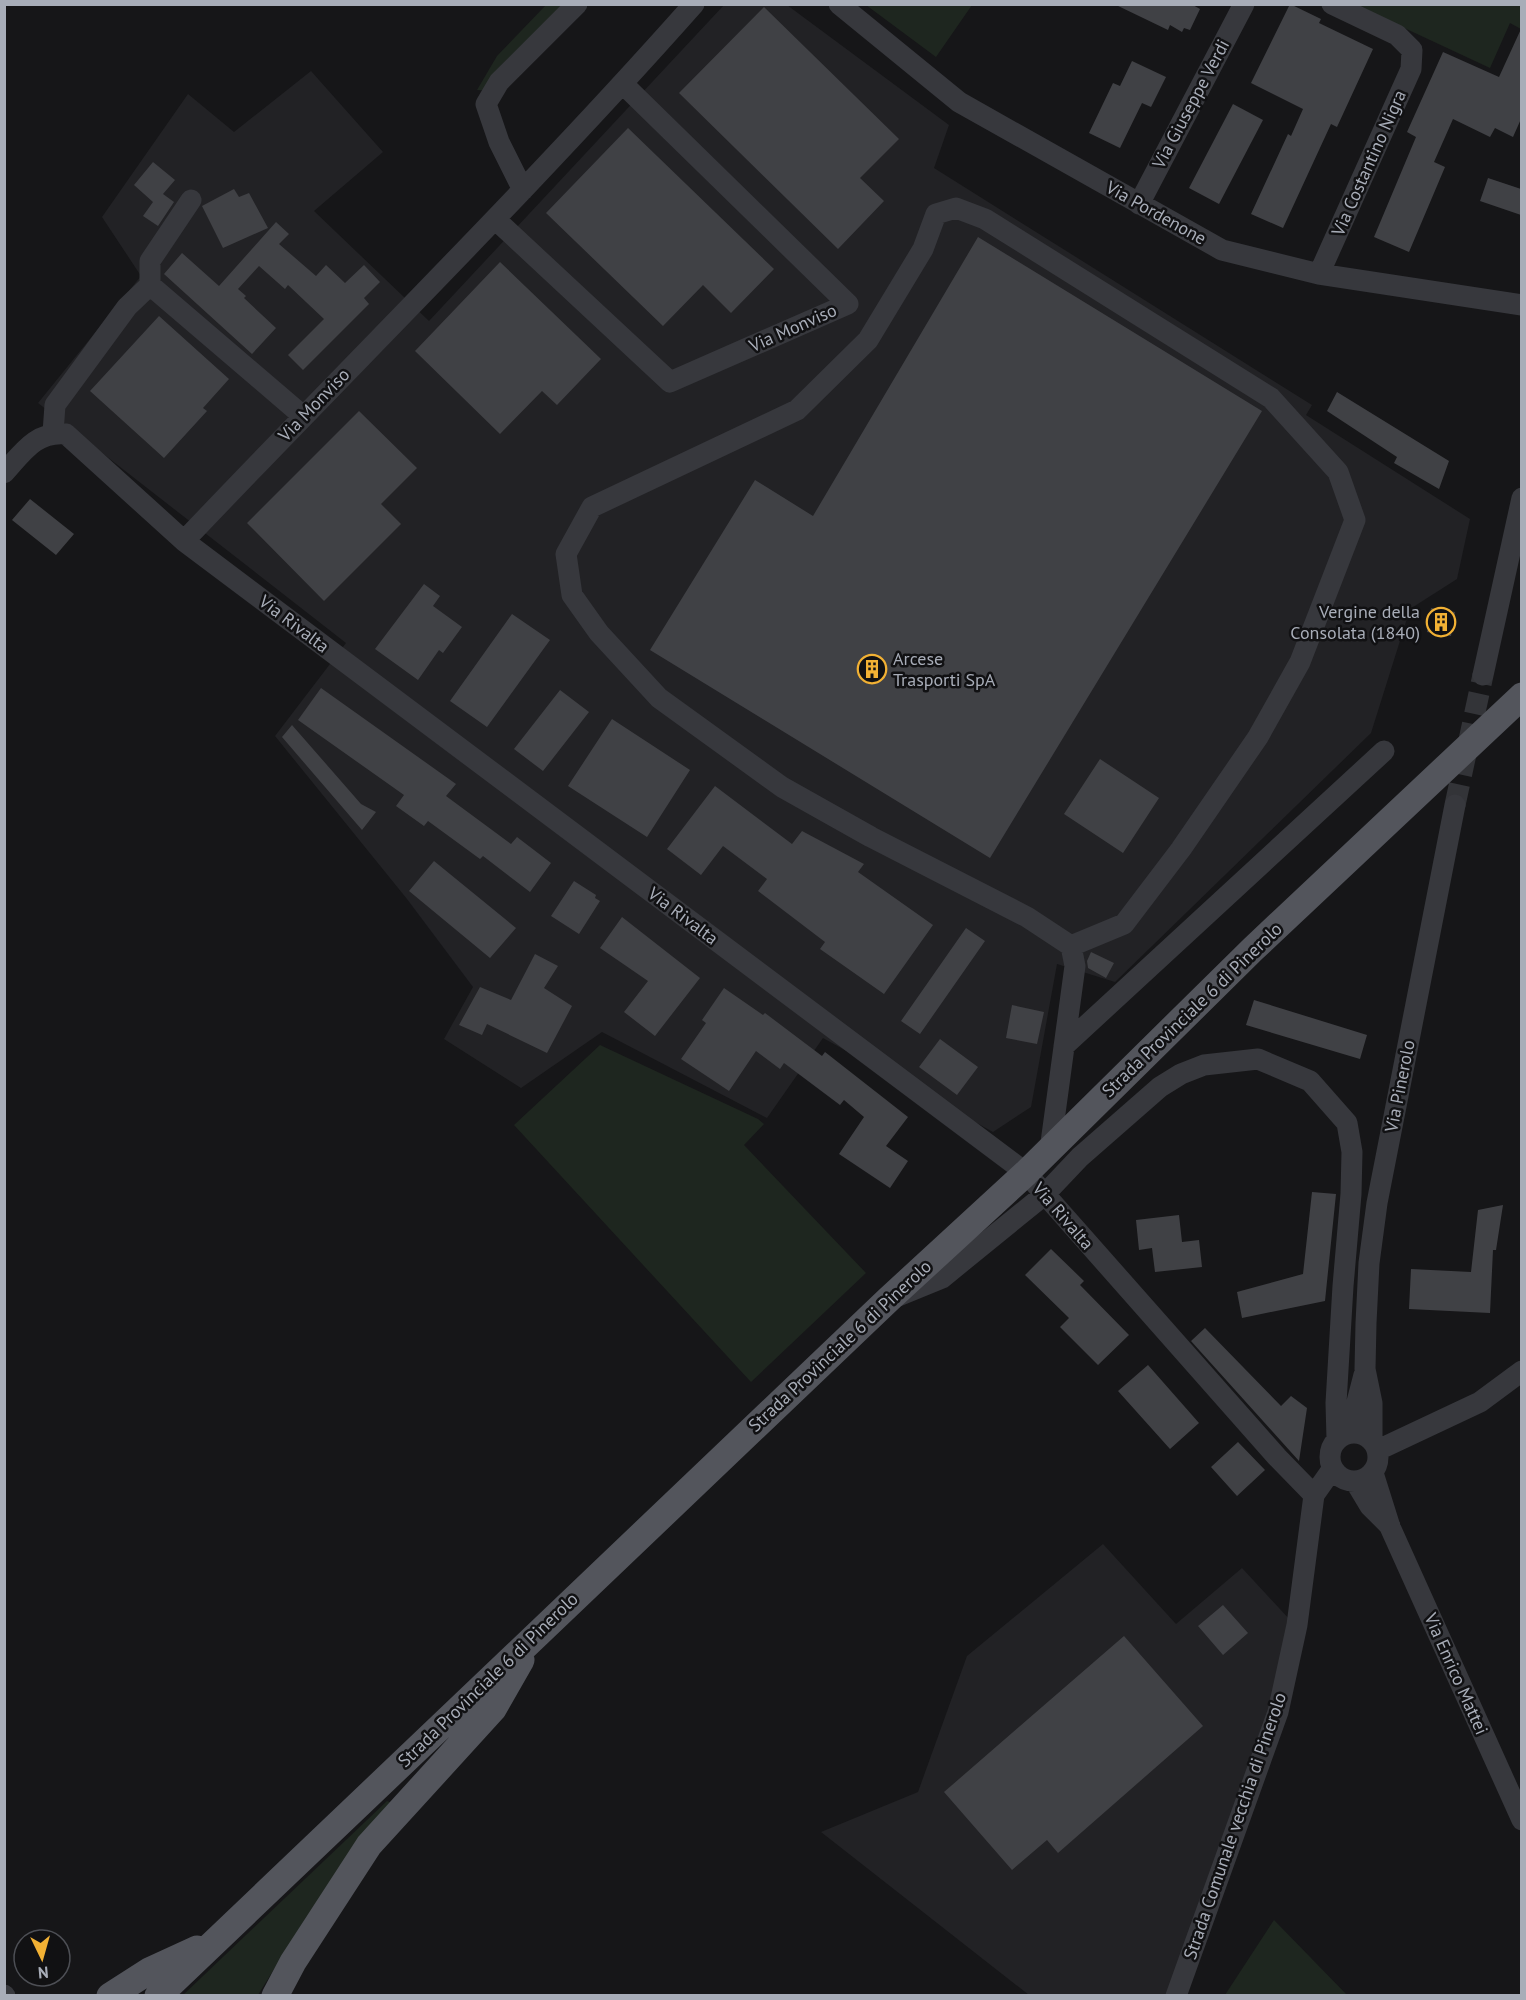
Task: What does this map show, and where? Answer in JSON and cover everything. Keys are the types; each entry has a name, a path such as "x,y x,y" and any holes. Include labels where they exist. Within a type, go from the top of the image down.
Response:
{"main road":[{"name":"Strada Provinciale 6 di Pinerolo","path":"158,1995 889,1299 1026,1173 1253,949 1521,696"},
{"path":"275,1995 311,1933 369,1845 493,1709 534,1636"},
{"path":"110,1995 149,1971 217,1939"}],"street":[{"path":"523,190 499,142 486,104 499,82 577,4"},
{"name":"Via Monviso","path":"184,541 523,190 623,84 694,4"},
{"name":"Via Pordenone","path":"839,4 959,102 1222,250 1319,274 1521,305"},
{"name":"Via Giuseppe Verdi","path":"1139,204 1244,4"},
{"name":"Via Costantino Nigra","path":"1319,274 1411,69 1412,50 1396,35 1332,4"},
{"name":"Via Monviso","path":"495,219 670,382 848,304 623,84"},
{"path":"4,473 40,436 53,433 55,405 127,307 150,285 150,261 191,200"},
{"path":"1050,1150 1075,966 1071,946 1027,917 871,837 782,787 659,698 599,633 572,595 566,554 592,507 797,410 868,340 923,249 936,214 956,208 985,219 1271,398 1338,472 1355,520 1300,663 1258,737 1180,849 1124,924 1071,946"},
{"path":"150,285 303,416"},
{"name":"Via Rivalta","path":"53,433 66,434 184,541 1026,1173 1277,1457 1313,1504"},
{"path":"1483,675 1521,498"},
{"path":"1065,1046 1384,751"},
{"name":"Via Pinerolo","path":"1375,1445 1372,1403 1365,1369 1369,1263 1377,1203 1455,806"},
{"path":"889,1299 942,1278 1044,1195 1080,1157 1160,1087 1204,1065 1258,1059 1310,1080 1347,1123 1352,1152 1337,1391 1343,1436 1330,1452 1351,1475"},
{"path":"1026,1173 1080,1157"},
{"name":"Via Pinerolo","path":"1343,1436 1365,1369"},
{"path":"1375,1445 1480,1402 1521,1371"},
{"path":"1313,1504 1351,1475 1377,1466 1375,1445 1365,1435 1343,1436"},
{"name":"Via Enrico Mattei","path":"1351,1475 1370,1506 1390,1527 1521,1820"},
{"name":"Strada Comunale vecchia di Pinerolo","path":"1176,1995 1278,1712 1297,1625 1313,1504"}],"shaded area":[{"path":"546,5 573,5 491,91 477,90 497,56"},
{"path":"724,5 787,5 949,125 934,168 1312,405 1306,415 1470,519 1457,579 1410,609 1371,733 1115,982 1057,964 1031,1107 993,1132 823,1038 767,1118 602,1032 521,1088 444,1039 473,987 407,899 275,736 346,643 38,403 141,276 102,217 188,94 234,132 311,71 383,152 314,211 429,321"},
{"path":"866,5 972,5 936,57"},
{"path":"1355,5 1521,5 1521,29 1510,23 1490,68"},
{"path":"600,1045 758,1119 764,1124 744,1145 866,1273 751,1382 514,1125"},
{"path":"1103,1544 1176,1624 1242,1568 1291,1621 1273,1706 1169,1995 1029,1995 821,1832 918,1792 967,1656"},
{"path":"387,1801 392,1803 307,1916 258,1995 182,1996"},
{"path":"1274,1920 1347,1995 1225,1995"}],"building":[{"path":"1114,4 1191,4 1200,9 1190,30 1184,28 1182,32 1170,25 1168,30"},
{"path":"1290,4 1321,19 1319,23 1373,49 1337,127 1331,124 1283,228 1251,214 1288,134 1291,136 1303,109 1251,83"},
{"path":"764,7 899,139 860,178 884,201 838,249 679,93"},
{"path":"1521,29 1521,119 1513,137 1495,128 1490,137 1453,119 1434,162 1445,167 1409,252 1374,237 1416,137 1407,132 1443,52 1499,77"},
{"path":"1132,61 1166,77 1151,107 1142,103 1120,148 1089,133 1113,83 1120,86"},
{"path":"1233,104 1263,120 1219,204 1189,188"},
{"path":"628,128 774,269 731,313 703,285 663,326 546,213"},
{"path":"153,162 175,180 163,194 174,202 158,226 143,216 153,202 134,185"},
{"path":"1488,178 1521,189 1521,215 1480,201"},
{"path":"234,189 239,197 249,193 268,228 223,248 202,206"},
{"path":"276,222 289,234 279,244 316,276 326,265 345,283 364,265 380,282 364,298 369,304 303,370 288,355 324,319 288,285 285,289 259,266 238,289 246,296 244,298 276,328 252,354 164,274 182,253 219,286"},
{"path":"978,237 1262,411 990,858 650,650 755,480 813,516"},
{"path":"500,262 601,359 557,405 542,391 500,434 415,351"},
{"path":"159,316 229,379 203,408 207,411 164,458 90,391"},
{"path":"1337,392 1449,461 1439,489 1394,463 1397,457 1327,411"},
{"path":"359,411 417,468 381,504 401,524 324,601 247,523"},
{"path":"30,499 74,534 56,555 12,520"},
{"path":"424,584 440,596 433,606 462,627 443,653 439,650 418,680 375,649"},
{"name":"Vergine della Consolata (1840)","path":"1431,608 1455,612 1451,636 1427,632"},
{"path":"512,614 550,640 487,727 450,701"},
{"path":"321,688 456,784 446,796 511,844 517,837 551,863 530,892 483,856 480,859 428,821 424,826 396,806 404,795 298,720"},
{"path":"560,690 589,712 543,771 514,749"},
{"path":"612,719 690,770 647,837 568,786"},
{"path":"292,725 361,804 376,812 362,830 282,737"},
{"path":"1100,759 1159,798 1123,853 1064,814"},
{"path":"715,786 792,844 802,831 864,864 858,872 933,925 884,994 820,949 825,942 758,891 767,879 723,846 701,875 667,849"},
{"path":"434,861 516,928 490,958 409,891"},
{"path":"574,881 596,895 595,898 600,901 579,934 551,916"},
{"path":"622,917 700,978 655,1036 624,1012 648,981 600,948"},
{"path":"966,928 985,941 920,1034 901,1021"},
{"path":"1091,952 1114,963 1106,978 1088,968 1087,961"},
{"path":"535,954 558,966 544,988 572,1006 547,1053 487,1024 482,1035 459,1025 480,987 511,1000"},
{"path":"724,988 763,1015 765,1013 822,1056 825,1052 908,1117 886,1146 908,1161 890,1188 839,1154 864,1117 844,1100 840,1105 784,1063 780,1069 756,1051 729,1091 681,1059 706,1023 702,1020"},
{"path":"1254,1000 1367,1035 1360,1059 1246,1025"},
{"path":"1012,1005 1044,1012 1037,1044 1006,1038"},
{"path":"940,1039 978,1067 957,1095 919,1067"},
{"path":"1312,1192 1336,1194 1325,1301 1242,1318 1237,1292 1303,1274"},
{"path":"1503,1205 1496,1250 1493,1250 1490,1313 1409,1309 1411,1269 1471,1272 1478,1210"},
{"path":"1179,1215 1182,1242 1199,1240 1202,1267 1155,1272 1152,1248 1139,1250 1136,1220"},
{"path":"1051,1249 1084,1281 1080,1285 1129,1335 1098,1365 1060,1327 1069,1318 1025,1275"},
{"path":"1205,1328 1281,1406 1291,1396 1307,1408 1299,1461 1191,1341"},
{"path":"1148,1365 1199,1423 1170,1449 1118,1391"},
{"path":"1238,1442 1265,1470 1237,1496 1211,1467"},
{"path":"1223,1605 1248,1633 1223,1655 1198,1626"},
{"path":"1124,1636 1203,1726 1058,1853 1047,1840 1012,1870 944,1792"}],"tunnel":[{"path":"1455,805 1483,675"}],"place":[{"name":"Vergine della Consolata (1840)","path":"1441,622"},
{"name":"Arcese Trasporti SpA","path":"872,669"}]}
